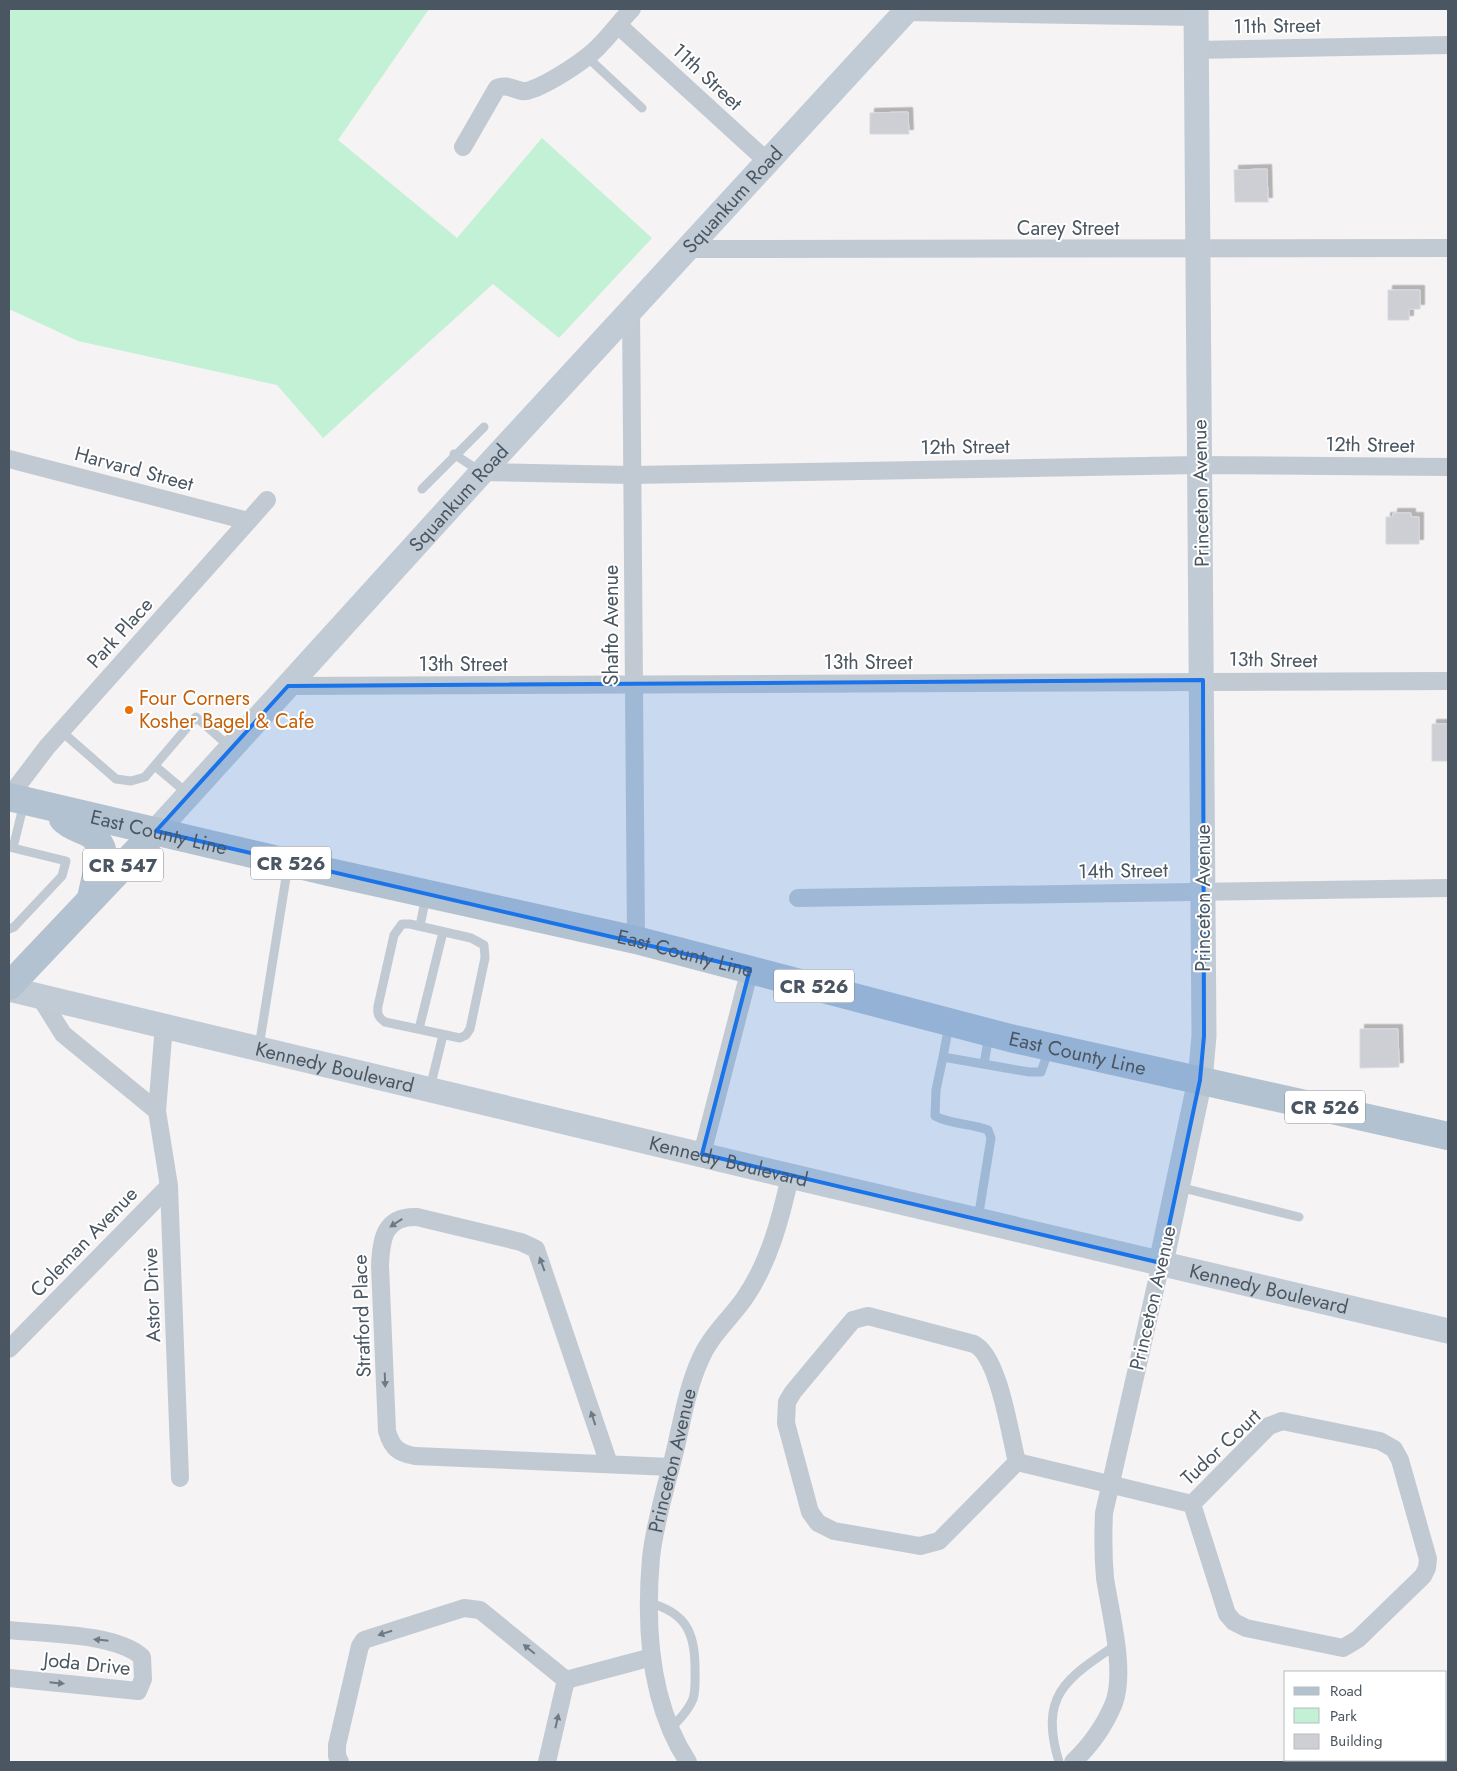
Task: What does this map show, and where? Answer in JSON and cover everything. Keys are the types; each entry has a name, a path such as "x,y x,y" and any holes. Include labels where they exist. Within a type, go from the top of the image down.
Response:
{"main road":[{"name":"East County Line","path":"14,798 636,940 1050,1047 1448,1136"},
{"path":"54,808 68,824 91,833 102,849 91,899"},
{"name":"Squankum Road","path":"9,987 156,831"}],"street":[{"path":"463,147 497,88 511,86 522,92 528,92 547,84 600,46 632,9"},
{"path":"907,10 1196,13"},
{"name":"Squankum Road","path":"156,831 630,310 907,10"},
{"name":"Princeton Avenue","path":"1083,1759 1114,1701 1118,1675 1116,1645 1105,1577 1104,1513 1179,1187 1200,1080 1204,1036 1203,680 1196,13"},
{"name":"11th Street","path":"618,25 768,162"},
{"name":"11th Street","path":"1196,50 1448,45"},
{"name":"Carey Street","path":"687,249 1448,248"},
{"name":"Shafto Avenue","path":"630,310 632,685 636,940"},
{"name":"Harvard Street","path":"9,459 248,521"},
{"name":"12th Street","path":"482,472 631,475 1200,465 1448,467"},
{"name":"Park Place","path":"14,798 61,732 267,500"},
{"name":"13th Street","path":"288,686 1203,680 1448,681"},
{"name":"14th Street","path":"798,898 1448,888"},
{"path":"702,1154 750,969"},
{"name":"Kennedy Boulevard","path":"9,987 40,997 260,1047 429,1090 1448,1331"},
{"path":"40,997 63,1034 158,1111"},
{"name":"Astor Drive","path":"164,1025 158,1111 169,1186 180,1478"},
{"name":"Princeton Avenue","path":"688,1762 669,1730 652,1657 650,1602 652,1556 690,1387 700,1359 716,1332 744,1299 764,1263 783,1211 790,1176"},
{"name":"Coleman Avenue","path":"9,1349 169,1186"},
{"name":"Stratford Place","path":"609,1464 536,1249 521,1242 417,1217 407,1217 389,1227 381,1241 380,1266 387,1431 395,1449 401,1453 415,1456 671,1467"},
{"path":"868,1316 888,1320 980,1347 994,1371 1017,1462 939,1540 932,1544 920,1546 834,1531 818,1523 810,1512 786,1423 787,1402 792,1392 853,1320 868,1316"},
{"name":"Tudor Court","path":"1282,1420 1380,1441 1394,1449 1400,1460 1426,1549 1428,1568 1423,1576 1358,1639 1343,1648 1246,1628 1234,1622 1227,1614 1192,1504 1269,1426 1282,1420"},
{"name":"Tudor Court","path":"1017,1462 1110,1486 1192,1504"},
{"path":"340,1762 337,1756 337,1745 360,1646 364,1640 464,1608 473,1608 480,1610 566,1680"},
{"name":"Joda Drive","path":"9,1630 112,1641 134,1650 142,1657 143,1679 138,1691 9,1678"},
{"path":"566,1680 652,1657"},
{"path":"547,1762 566,1680"}],"lane":[{"path":"586,56 642,108"},
{"path":"422,489 454,454 484,427"},
{"path":"454,454 482,472"},
{"path":"61,732 116,779 131,781 145,777 196,717 231,748"},
{"path":"155,766 189,795"},
{"path":"9,929 14,927 62,876 66,860 11,848 14,798"},
{"path":"260,1047 289,862"},
{"path":"420,926 427,893"},
{"path":"402,924 443,932 478,941 486,950 470,1028 466,1035 460,1038 385,1022 377,1013 398,928 402,924"},
{"path":"419,1029 443,932"},
{"path":"950,1022 936,1090 935,1116 947,1122 981,1127 988,1130 991,1138 978,1219"},
{"path":"984,1064 990,1032"},
{"path":"429,1090 444,1035"},
{"path":"943,1057 1029,1072 1041,1072 1050,1047"},
{"path":"1179,1187 1299,1217"},
{"path":"650,1602 667,1607 677,1614 687,1625 695,1646 696,1686 693,1700 669,1730"},
{"path":"1060,1762 1054,1744 1054,1704 1063,1685 1089,1662 1116,1645"}],"highlighted area":[{"path":"1203,680 1204,1036 1200,1080 1161,1263 702,1154 750,969 156,831 288,686"}],"green space":[{"path":"9,9 429,9 338,140 457,238 542,138 652,238 559,338 493,284 323,438 277,385 78,341 9,309"}],"building":[{"path":"908,112 909,134 870,134 870,113"},
{"path":"1267,169 1268,202 1235,202 1234,170"},
{"path":"1388,290 1420,290 1420,309 1409,309 1409,320 1388,320"},
{"path":"1393,513 1411,513 1411,517 1419,517 1419,544 1386,544 1386,517 1393,517"},
{"path":"1432,724 1448,724 1448,761 1432,761"},
{"path":"1360,1029 1398,1029 1399,1067 1360,1068"}],"place":[{"name":"Four Corners Kosher Bagel & Cafe","path":"129,710"}]}
